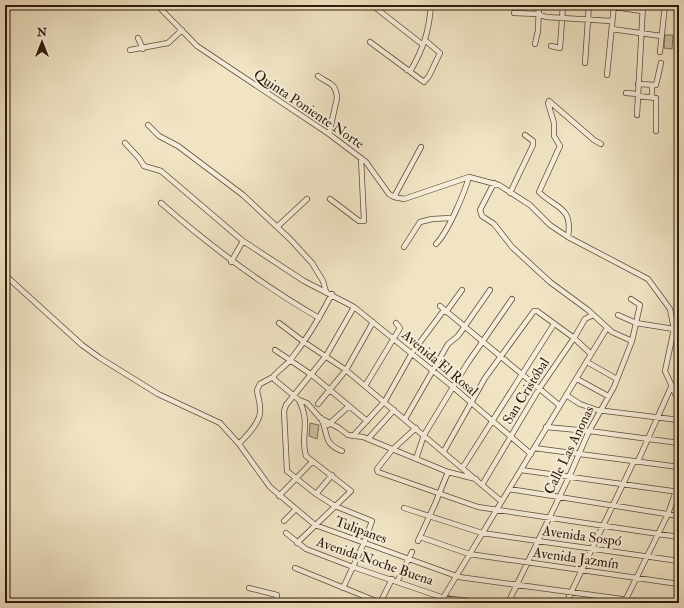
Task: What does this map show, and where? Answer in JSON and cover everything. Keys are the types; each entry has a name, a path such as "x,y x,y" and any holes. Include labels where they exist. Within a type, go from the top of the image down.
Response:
{"street":[{"name":"Quinta Poniente Norte","path":"157,5 197,46 329,134 361,158 373,170 384,188 394,197"},
{"path":"370,42 424,82 429,76 440,54 372,5"},
{"path":"407,70 411,70 424,43 429,28 431,5"},
{"path":"535,44 538,31 539,5"},
{"path":"550,46 560,48 563,5"},
{"path":"585,63 589,5"},
{"path":"637,115 638,71 643,5"},
{"path":"660,52 665,5"},
{"path":"607,75 612,29 611,21 614,6 642,11"},
{"path":"514,13 538,14 546,17 611,21"},
{"path":"612,29 642,32 661,36"},
{"path":"130,50 168,44 182,30"},
{"path":"138,38 143,49"},
{"path":"652,97 661,63"},
{"path":"318,76 332,84 337,91 337,98 329,134"},
{"path":"638,84 654,85"},
{"path":"626,93 652,97 657,100 656,130"},
{"path":"568,238 570,222 566,214 551,200 539,192 560,146 554,138 554,123 548,102 550,101 594,140 601,144"},
{"path":"148,125 159,136 178,146 244,195 312,264 323,281 326,292"},
{"path":"510,193 533,145 533,141 525,135"},
{"name":"Avenida El Rosal","path":"125,144 140,158 144,166 160,171 243,241 276,264 354,307 434,370 491,421 531,454"},
{"path":"421,147 394,197 404,199 469,177 494,183 530,205 550,225 568,238 648,279 670,309 674,329 665,371 679,402"},
{"path":"330,199 359,221 364,221 361,158"},
{"path":"436,244 443,237 463,196 469,177"},
{"path":"494,183 480,210 482,216 494,224 512,247 550,282 593,315 607,328 617,335 632,342"},
{"path":"277,227 307,199"},
{"path":"162,203 231,262 282,297 320,318"},
{"path":"404,247 420,222 432,218 451,218"},
{"path":"231,262 243,241"},
{"name":"Tulipanes","path":"5,275 82,344 100,358 158,394 220,423 239,444 278,496 315,525 364,544 456,575 625,601 651,603"},
{"path":"353,436 384,401 412,353 443,309 462,290"},
{"path":"405,419 448,344 458,336 490,290"},
{"path":"239,444 259,420 259,397 256,390 260,384 274,379 290,361 320,318 332,294"},
{"path":"416,459 424,435 453,386 512,299"},
{"name":"Calle Las Anonas","path":"508,603 569,477 589,431 617,379 632,342 640,305 631,299"},
{"path":"343,588 364,544 372,520 335,506 296,479 285,468 284,411 286,405 326,356 354,307"},
{"path":"443,309 559,405"},
{"path":"444,451 485,378 535,311 574,338 591,354"},
{"name":"San Cristóbal","path":"482,485 539,389 574,338 585,319 593,315"},
{"path":"618,315 636,323 674,329"},
{"path":"318,404 346,370 373,322"},
{"path":"279,323 346,370 463,467 501,501"},
{"path":"365,386 400,328 396,323"},
{"path":"463,467 521,373 554,324"},
{"path":"440,603 607,328"},
{"path":"275,350 312,375 367,421"},
{"path":"587,362 617,379"},
{"path":"274,379 299,400 307,403 325,426 325,435 333,448 342,451"},
{"path":"577,379 608,396"},
{"path":"566,603 613,505 658,417 672,385"},
{"path":"566,395 587,407 600,410 679,420"},
{"path":"297,543 351,491 332,475 312,462 305,453 305,411 299,400"},
{"path":"325,426 349,406"},
{"path":"368,439 394,410"},
{"path":"320,418 348,435 368,439 448,472 476,479"},
{"path":"546,427 679,443"},
{"path":"416,428 392,450 377,469 378,472 478,507 549,519 679,537"},
{"path":"534,448 679,467"},
{"path":"278,496 312,462"},
{"path":"521,470 678,492 625,601"},
{"path":"429,516 448,472"},
{"path":"316,494 332,475"},
{"path":"509,489 558,498 679,516"},
{"name":"Avenida Sospó","path":"404,508 482,533 679,561"},
{"path":"284,521 295,510"},
{"name":"Avenida Jazmín","path":"429,516 419,539 469,554 679,584"},
{"name":"Avenida Noche Buena","path":"286,533 306,549 353,567 395,580 444,598 486,603"},
{"path":"295,568 380,603 412,552"},
{"path":"249,588 277,595 277,603"}],"shaded area":[{"path":"665,35 673,35 672,49 664,48"},
{"path":"310,423 319,425 317,439 309,436"}]}
